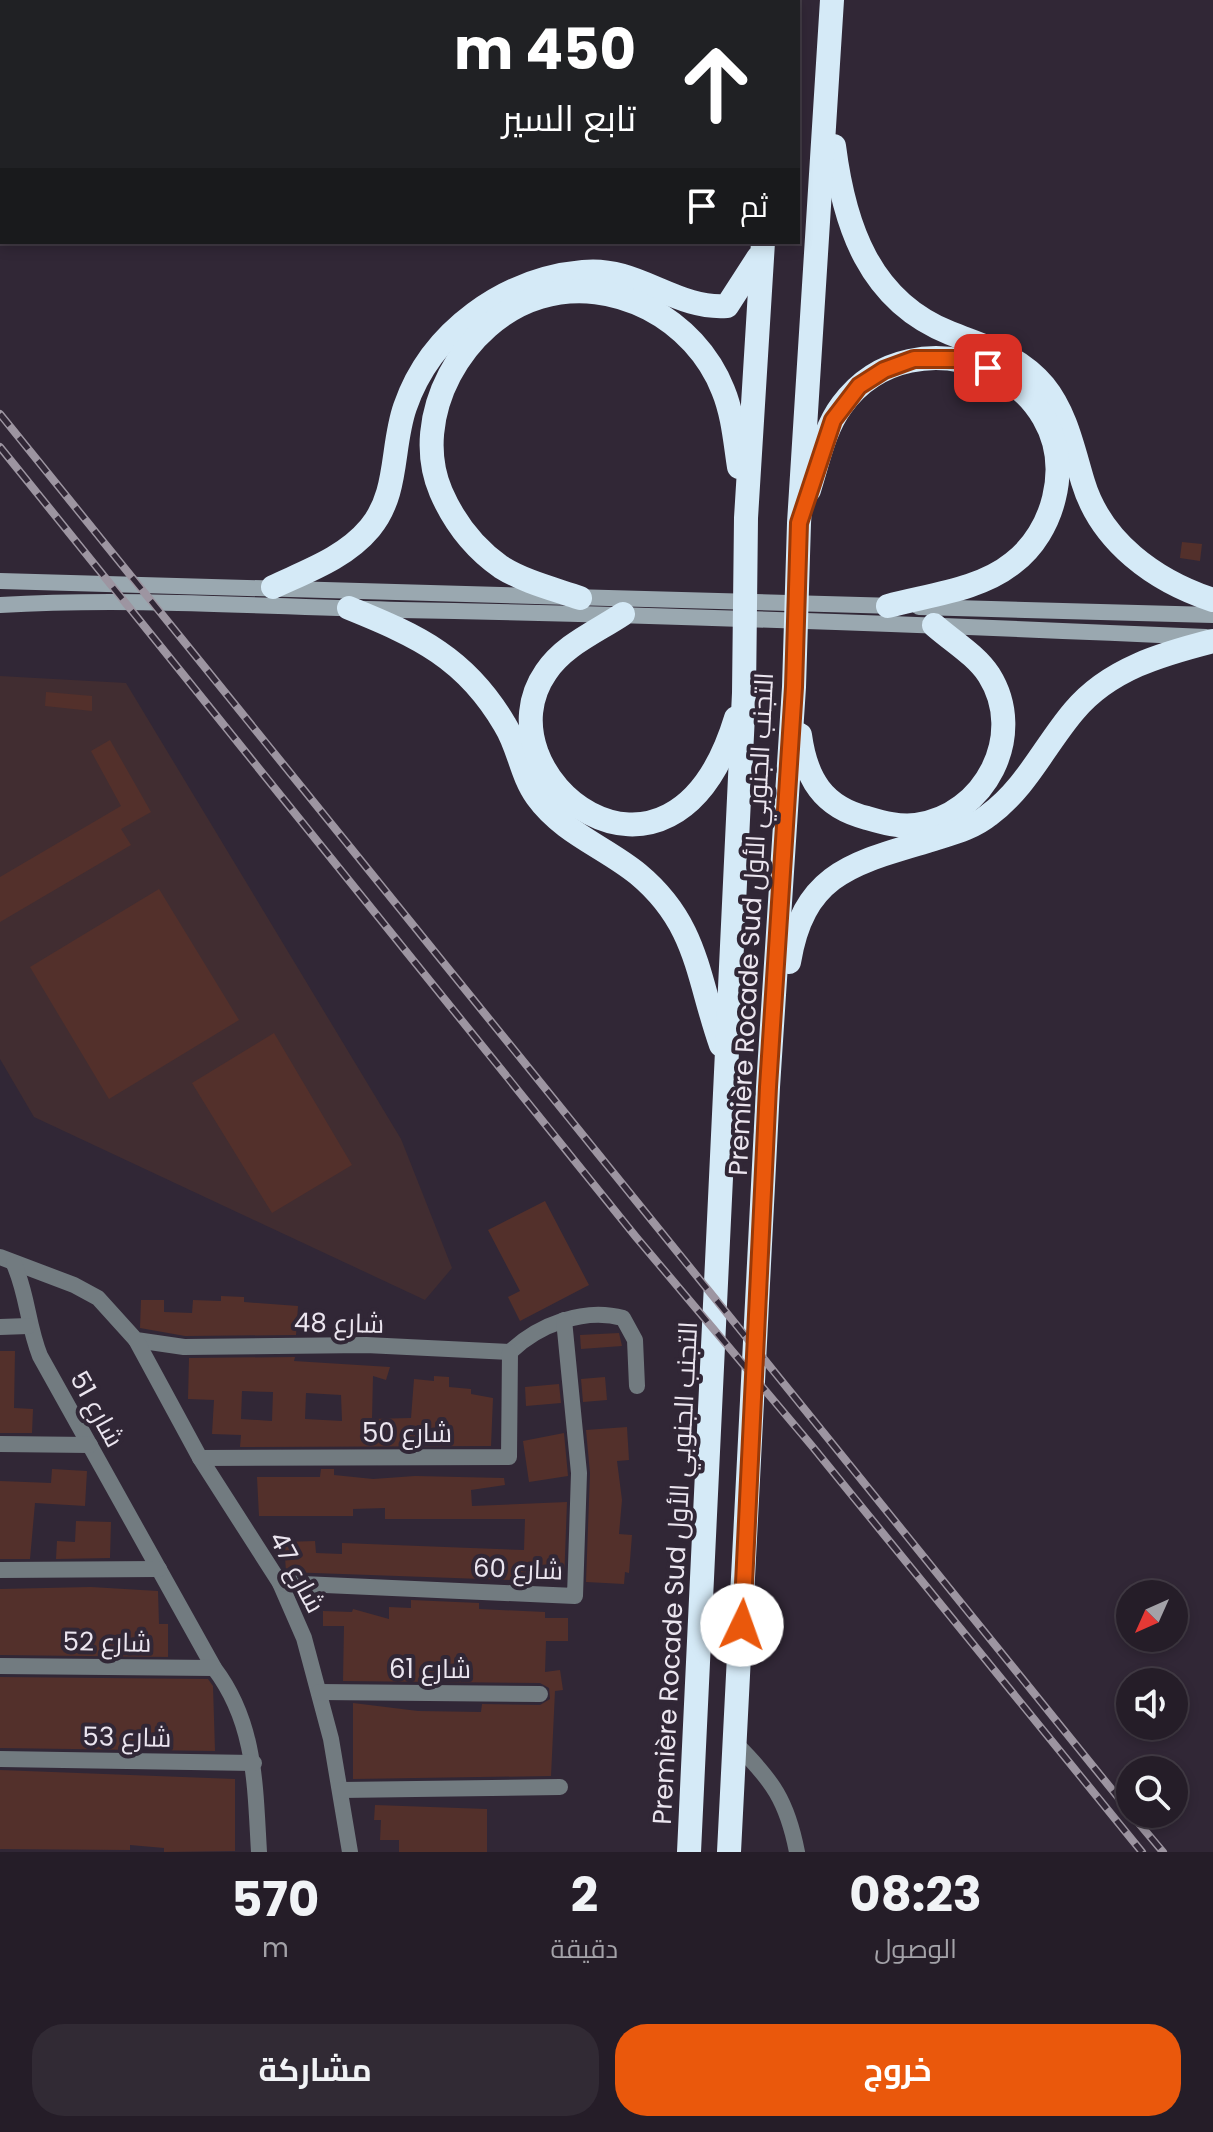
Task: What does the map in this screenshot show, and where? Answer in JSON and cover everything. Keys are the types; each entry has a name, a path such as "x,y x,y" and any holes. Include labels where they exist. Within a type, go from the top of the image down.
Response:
{"highway":[{"name":"Première Rocade Sud التجنب الجنوبي الأول","path":"729,1852 768,1087 794,687 799,523 832,0"},
{"path":"827,89 844,208 866,262 907,307 929,323 1007,355 1026,368 1060,411 1099,521 1113,538 1161,577 1213,600"},
{"name":"Première Rocade Sud التجنب الجنوبي الأول","path":"689,1852 744,693 746,518 763,245"},
{"path":"273,587 335,559 372,526 391,484 405,407 425,368 447,337 477,311 514,289 545,278 585,271 616,272 695,305 727,306 751,273 763,245"},
{"path":"580,598 529,581 502,567 482,550 463,531 449,509 437,482 432,457 437,405 447,378 464,352 487,328 539,297 574,292 610,293 655,312 691,340 723,389 730,413 746,518"},
{"path":"799,523 833,420 859,386 884,370 914,359 959,359 1002,376 1029,397 1046,423 1057,464 1052,505 1034,541 1013,563 983,581 888,606"},
{"path":"349,608 419,637 453,660 475,682 507,727 521,767 538,798 589,844 637,874 677,916 693,947 727,1060"},
{"path":"623,614 562,652 544,674 531,704 531,734 539,757 556,786 578,809 627,827 649,826 675,813 708,779 735,724 744,693"},
{"path":"794,687 805,764 816,787 830,803 849,813 892,825 916,825 941,818 964,802 991,775 1001,754 1003,727 999,701 989,676 934,625"},
{"path":"768,1087 793,936 801,915 826,881 861,861 978,823 1012,795 1073,712 1099,688 1157,655 1213,640"}],"main road":[{"path":"0,581 220,585 580,598 858,623 1213,640"},
{"path":"0,605 78,600 623,614 663,607 856,605 1086,608 1213,615"}],"street":[{"name":"شارع 51","path":"7,1260 25,1290 28,1326 40,1356 214,1668 234,1693 254,1763 259,1852"},
{"path":"7,1260 74,1285 98,1298 136,1340"},
{"path":"510,1352 527,1336 564,1320 606,1313 623,1318 635,1340 637,1386"},
{"name":"شارع 60","path":"280,1583 575,1596 579,1473 564,1320"},
{"path":"0,1327 28,1326"},
{"name":"شارع 48","path":"136,1340 184,1347 366,1345 510,1352"},
{"name":"شارع 47","path":"136,1340 200,1458 280,1583 304,1638 341,1790 350,1852"},
{"name":"شارع 50","path":"200,1458 509,1457 510,1352"},
{"path":"0,1444 90,1445"},
{"path":"0,1570 159,1569"},
{"name":"شارع 52","path":"0,1666 214,1668"},
{"name":"شارع 61","path":"319,1692 540,1694"},
{"path":"736,1744 763,1770 790,1812 797,1852"},
{"name":"شارع 53","path":"0,1759 254,1763"},
{"path":"341,1790 560,1787"}],"shaded area":[{"path":"0,676 126,683 401,1139 452,1268 425,1300 34,1117 0,1059"}],"building":[{"path":"1182,542 1202,544 1200,561 1180,558"},
{"path":"46,692 92,696 92,711 45,706"},
{"path":"110,740 151,812 121,829 131,845 0,922 0,877 121,806 91,751"},
{"path":"159,889 239,1020 109,1099 30,967"},
{"path":"274,1033 352,1165 272,1213 192,1083"},
{"path":"545,1201 589,1285 520,1321 508,1297 520,1291 488,1230"},
{"path":"221,1296 244,1297 244,1302 298,1306 296,1335 185,1336 140,1328 141,1300 164,1300 164,1312 192,1313 193,1300 221,1301"},
{"path":"619,1333 622,1346 581,1349 580,1335"},
{"path":"0,1351 15,1351 14,1408 33,1409 32,1433 0,1433"},
{"path":"295,1357 294,1361 390,1367 386,1380 373,1376 372,1419 411,1418 414,1379 434,1381 434,1376 449,1377 449,1387 471,1389 471,1394 493,1398 491,1446 240,1447 241,1435 212,1434 214,1400 188,1399 189,1358","holes":["242,1391 273,1392 272,1421 241,1419","306,1393 341,1395 342,1421 305,1419"]},
{"path":"605,1377 607,1400 583,1402 581,1379"},
{"path":"559,1384 561,1403 526,1406 525,1387"},
{"path":"627,1427 629,1460 617,1461 622,1500 619,1534 632,1535 629,1573 625,1572 624,1584 586,1582 590,1473 586,1430"},
{"path":"564,1433 568,1476 529,1482 523,1441"},
{"path":"52,1469 87,1471 85,1506 35,1503 30,1559 0,1559 0,1481 51,1483"},
{"path":"321,1469 334,1469 334,1475 373,1479 415,1476 504,1478 505,1485 471,1490 472,1506 567,1502 564,1582 286,1572 284,1542 315,1541 316,1553 342,1554 342,1543 524,1550 525,1519 385,1519 385,1508 353,1509 353,1516 259,1516 257,1477 320,1477"},
{"path":"76,1521 111,1522 110,1558 56,1559 57,1541 75,1542"},
{"path":"91,1587 158,1591 159,1624 168,1624 168,1657 0,1655 0,1589"},
{"path":"411,1600 479,1603 479,1609 545,1612 545,1618 568,1618 568,1641 546,1641 545,1672 560,1670 563,1690 555,1691 551,1776 353,1779 353,1703 418,1711 481,1712 482,1704 540,1705 550,1699 549,1688 540,1683 343,1681 344,1626 323,1626 323,1611 352,1612 353,1609 389,1619 389,1607 411,1608"},
{"path":"0,1677 208,1679 213,1686 215,1751 0,1748"},
{"path":"0,1770 235,1779 235,1851 164,1852 164,1848 130,1845 130,1850 0,1849"},
{"path":"375,1805 487,1809 487,1852 399,1852 399,1840 380,1840 381,1820 374,1820"}],"railway":[{"path":"0,414 1116,1795"},
{"path":"0,447 636,1237 812,1446 1142,1852"},
{"path":"1143,1828 1163,1852"}],"route":[{"path":"742,1625 768,1087 794,687 799,523 833,420 859,386 884,370 914,359 959,359 988,368"}]}
